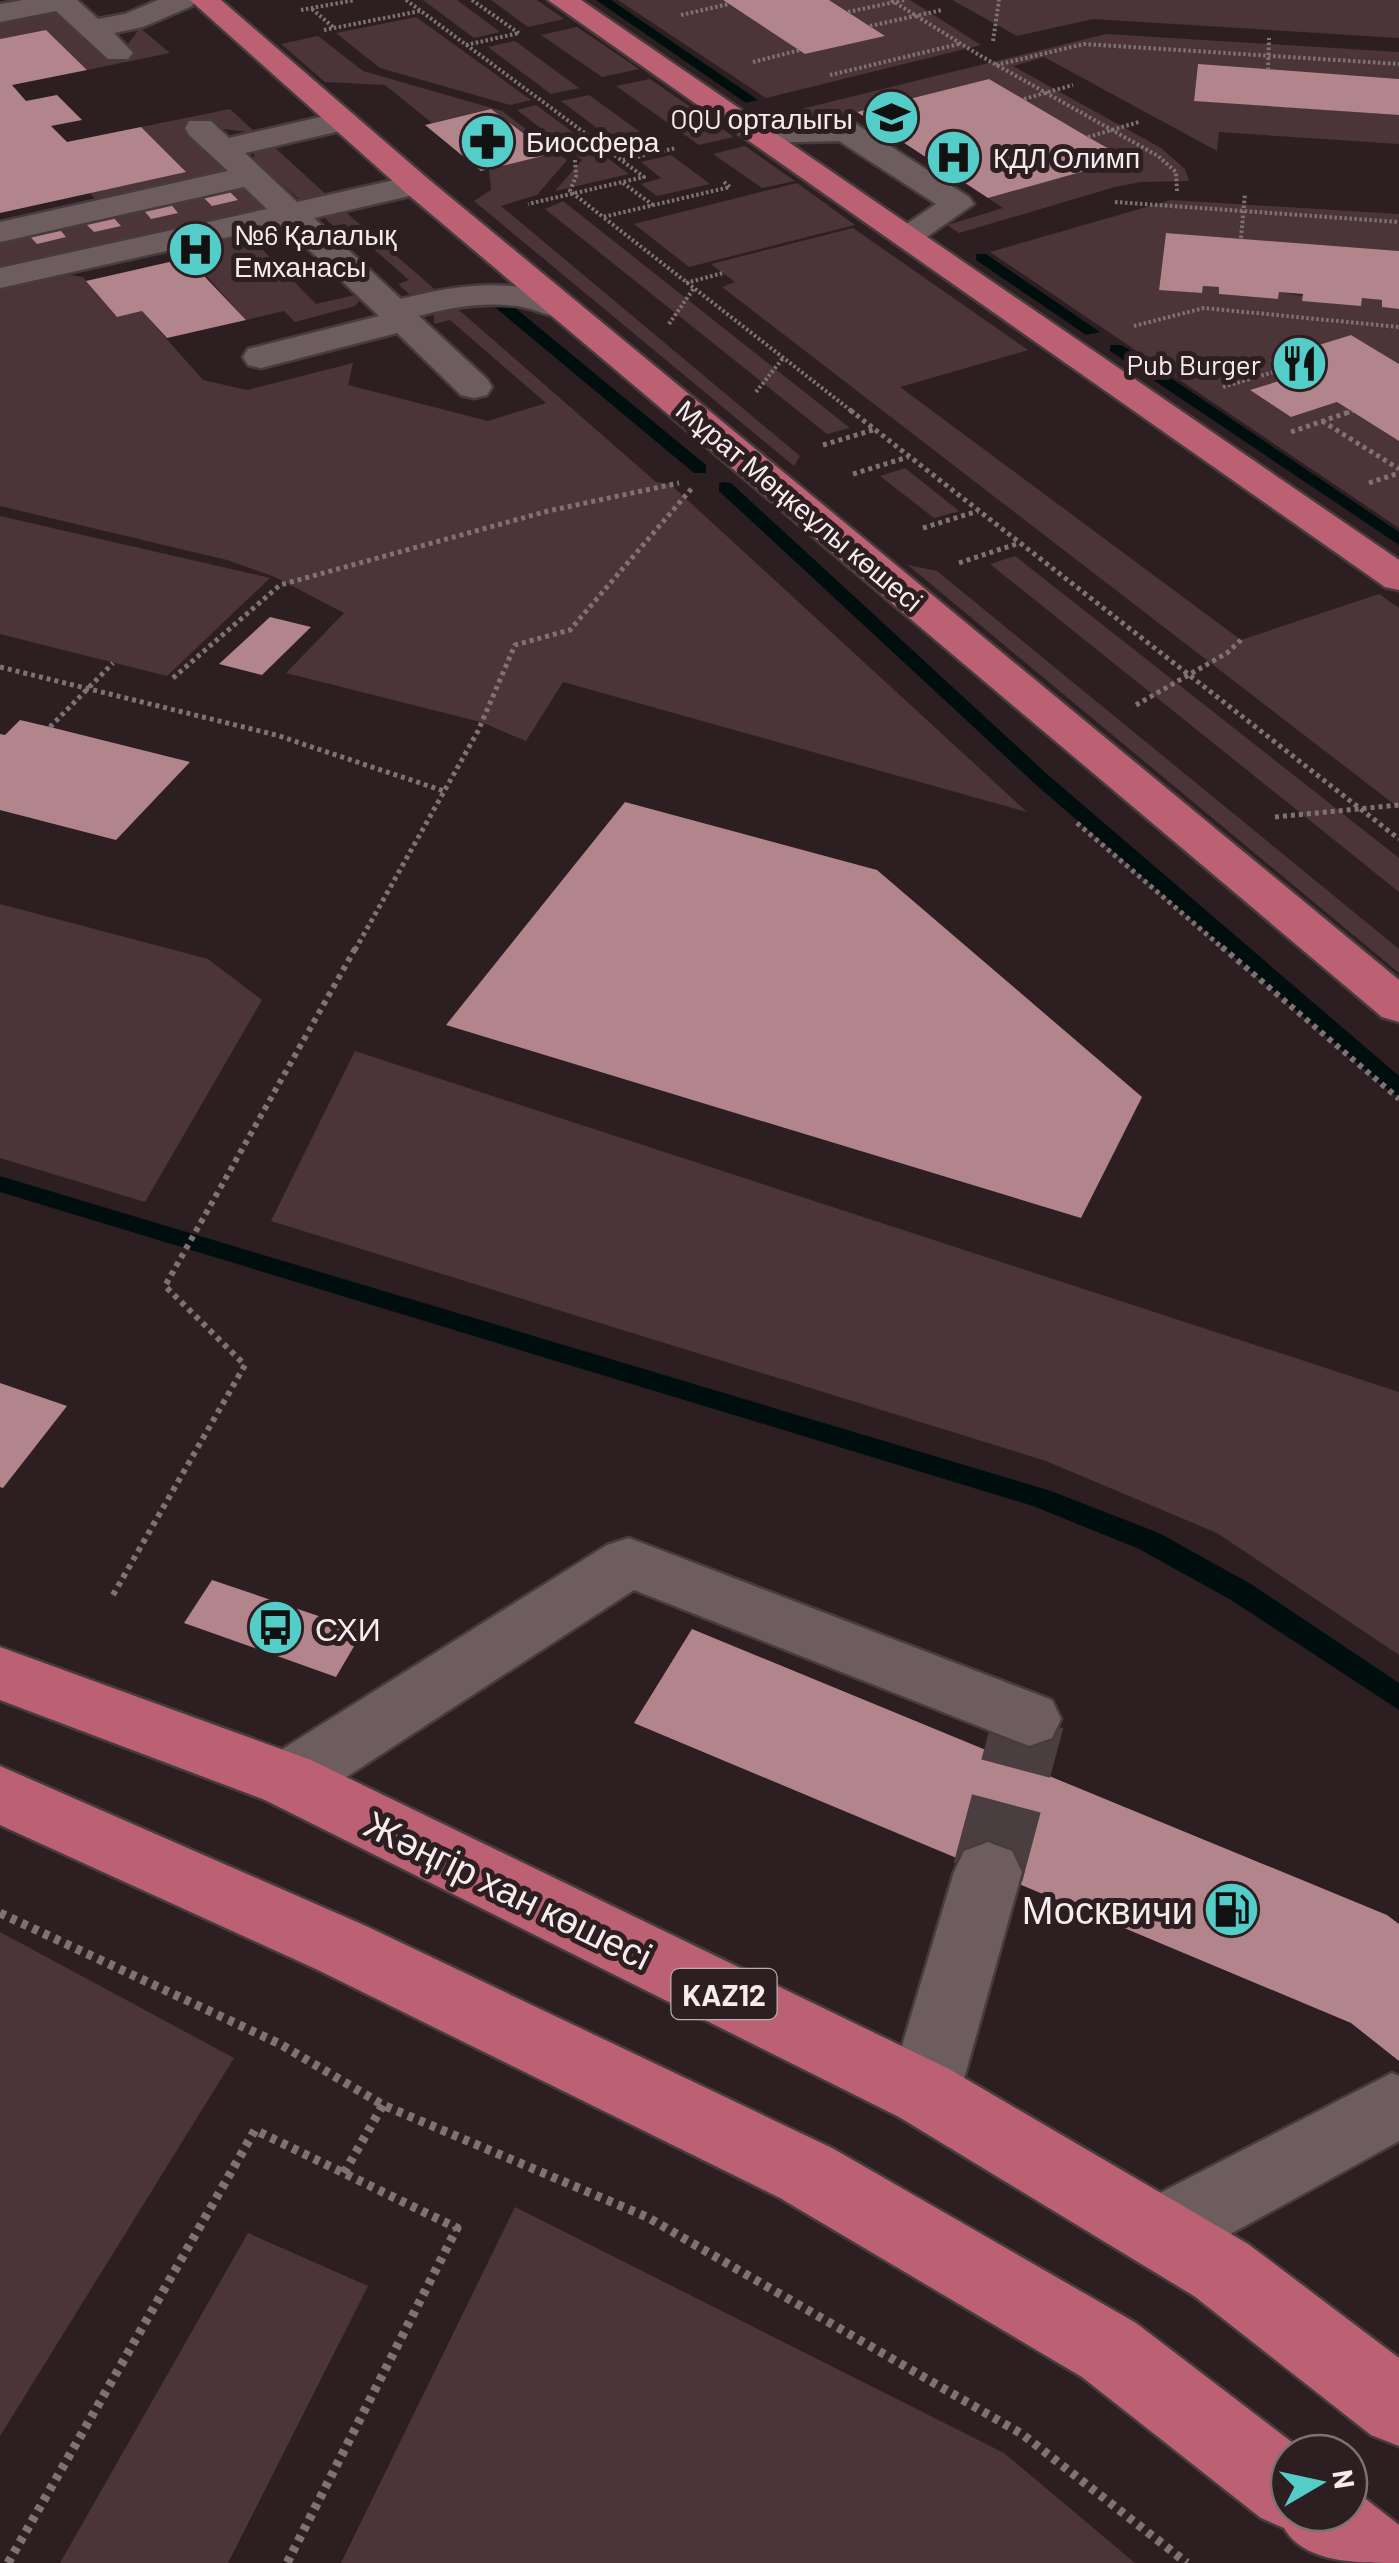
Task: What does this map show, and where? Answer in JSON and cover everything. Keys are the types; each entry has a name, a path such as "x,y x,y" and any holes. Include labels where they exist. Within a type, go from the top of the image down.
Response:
{"main road":[{"name":"Мұрат Мөңкеұлы көшесі","path":"204,0 416,185 1399,1006"},
{"path":"562,0 1399,578"},
{"name":"Жәңгір хан көшесі","path":"0,1673 288,1780 924,2093 1221,2270 1399,2407"},
{"path":"0,1794 342,1948 806,2172 1109,2350 1269,2474"},
{"path":"1344,2533 1382,2563"}],"lane":[{"path":"93,29 133,21 182,0"},
{"path":"0,12 62,1 118,52"},
{"path":"342,121 211,138 474,387"},
{"path":"760,134 845,131 958,204 906,236"},
{"path":"0,232 250,176"},
{"path":"0,278 416,185"},
{"path":"261,357 454,296 502,291 568,310"},
{"path":"288,1780 629,1562 1029,1719"},
{"path":"924,2093 988,1872"},
{"path":"1159,2233 1392,2107"}],"path":[{"path":"406,0 644,177 516,207"},
{"path":"472,0 533,44"},
{"path":"848,12 904,0"},
{"path":"994,42 999,0"},
{"path":"892,1 1168,163 1176,172 1177,190"},
{"path":"678,16 729,4"},
{"path":"311,8 334,28"},
{"path":"870,26 942,10"},
{"path":"254,45 420,11"},
{"path":"1268,70 1269,38"},
{"path":"824,76 960,44"},
{"path":"996,64 1084,44 1399,64"},
{"path":"750,63 800,50"},
{"path":"1024,99 1073,85"},
{"path":"1088,136 1140,122"},
{"path":"662,138 686,155"},
{"path":"622,161 676,148"},
{"path":"576,160 576,176 570,191 1399,839"},
{"path":"602,217 730,187 716,176"},
{"path":"622,182 653,205"},
{"path":"1241,238 1245,194"},
{"path":"1115,202 1399,222"},
{"path":"686,282 723,273"},
{"path":"666,329 694,288"},
{"path":"1065,345 1204,308 1399,328"},
{"path":"758,403 752,398 783,358"},
{"path":"1211,391 1284,369"},
{"path":"1277,436 1352,412"},
{"path":"1322,421 1399,471"},
{"path":"812,448 874,430"},
{"path":"858,486 847,476 910,457"},
{"path":"1354,489 1399,471"},
{"path":"113,1595 246,1366 166,1286 181,1257 478,731 515,645 570,630 699,480 548,510 280,586 173,678"},
{"path":"914,531 979,511"},
{"path":"969,576 954,564 1020,543"},
{"path":"1079,740 1186,673 1227,653 1241,640"},
{"path":"50,727 113,663"},
{"path":"0,667 276,735 444,790"},
{"path":"1266,819 1281,831"},
{"path":"0,1913 280,2044 383,2104 664,2227 1022,2434 1186,2563"},
{"path":"344,2174 383,2104"},
{"path":"8,2563 255,2130 457,2228 287,2563"}],"shaded area":[{"path":"423,0 457,0 500,32 474,38"},
{"path":"491,0 537,0 564,19 528,27"},
{"path":"618,0 723,0 806,54 884,36 829,0 910,0 981,45 766,98"},
{"path":"952,0 1399,0 1399,38 1093,19 1017,36"},
{"path":"54,10 103,55 122,52 140,28 170,53 87,70 46,30 0,39 0,18"},
{"path":"416,17 532,100 510,105 380,68 336,33"},
{"path":"577,27 639,69 602,77 541,35"},
{"path":"1106,34 1399,52 1399,79 1198,65 1194,100 1399,115 1399,144 1219,132 1217,151 1044,57 1013,66 1161,148 1185,169 1189,181 1115,187 959,233 947,225 1003,208 988,198 1126,159 989,79 804,125 785,113"},
{"path":"318,36 363,71 502,111 567,160 537,195 501,206 800,456 794,466 474,201 491,190 489,169 550,153 491,109 432,123 385,85 325,82 281,44"},
{"path":"515,41 580,88 551,94 488,47"},
{"path":"650,79 734,137 699,145 616,86"},
{"path":"589,95 658,145 629,152 561,101"},
{"path":"536,105 629,174 555,191 582,160 517,110"},
{"path":"230,109 256,133 206,127 226,166 220,175 98,202 90,193 185,172 141,127"},
{"path":"273,146 330,198 299,199 254,160 254,151"},
{"path":"745,146 795,181 762,188 713,154"},
{"path":"671,155 710,184 657,196 641,184 661,178 641,162"},
{"path":"797,183 855,225 689,267 634,224"},
{"path":"240,187 265,209 0,268 0,239"},
{"path":"1171,200 1399,214 1399,251 1166,233 1159,289 1202,293 1203,286 1219,287 1219,294 1278,299 1279,292 1361,305 1362,298 1382,300 1382,307 1399,309 1399,364 1351,335 1271,360 1295,376 1251,390 1291,417 1337,402 1399,441 1399,528 990,252"},
{"path":"563,201 850,428 827,434 545,209"},
{"path":"341,208 438,292 409,294 398,284 409,280 345,224 333,226 326,219 326,213"},
{"path":"280,225 292,236 258,245 316,304 355,295 359,301 355,306 295,322 284,311 246,320 185,252 192,245"},
{"path":"853,228 1028,350 900,387 1241,640 1379,594 1399,608 1399,808 722,287 735,282 711,264"},
{"path":"58,273 83,277 117,317 142,311 203,380 247,390 353,363 348,385 488,421 546,403 450,320 434,324 434,310 452,304 656,482 670,484 1027,812 563,682 526,741 481,722 286,673 344,613 275,577 227,560 0,506 0,286"},
{"path":"905,468 960,511 934,518 880,476"},
{"path":"0,516 270,578 167,676 0,634"},
{"path":"1015,556 1399,858 1399,892 990,564"},
{"path":"908,565 937,571 1399,949 1399,973"},
{"path":"0,904 208,959 262,1000 145,1202 0,1158"},
{"path":"355,1051 1399,1392 1399,1655 1217,1533 1046,1461 271,1221"},
{"path":"0,1932 234,2058 0,2436"},
{"path":"515,2207 1004,2453 1135,2563 341,2563"},
{"path":"248,2233 368,2286 228,2563 60,2563"}],"building":[{"path":"723,0 829,0 885,36 805,54"},
{"path":"46,30 87,70 12,85 26,101 57,95 82,120 51,126 67,142 141,127 186,172 0,213 0,39"},
{"path":"1198,64 1399,79 1399,115 1194,101"},
{"path":"989,79 1127,159 988,198 857,112"},
{"path":"491,109 551,154 481,171 425,125"},
{"path":"227,189 238,200 212,206 201,195"},
{"path":"169,202 178,213 151,219 142,208"},
{"path":"111,215 121,226 94,232 83,221"},
{"path":"57,226 66,237 37,244 27,233"},
{"path":"1166,233 1399,251 1399,309 1382,307 1382,300 1362,298 1361,306 1302,301 1303,294 1279,292 1278,299 1219,294 1219,287 1203,286 1202,293 1159,290"},
{"path":"187,258 246,320 167,338 142,311 117,317 86,281"},
{"path":"1351,335 1399,364 1399,441 1337,402 1291,417 1250,390 1295,376 1270,360"},
{"path":"270,617 311,627 262,675 219,664"},
{"path":"20,720 190,762 116,840 0,810 0,734 5,735"},
{"path":"625,802 877,870 1142,1097 1081,1218 446,1025"},
{"path":"0,1383 67,1406 3,1488 0,1487"},
{"path":"212,1580 363,1631 336,1677 184,1623"},
{"path":"692,1629 1387,1915 1399,1924 1399,2061 1351,2023 634,1723"}],"waterway":[{"path":"602,0 751,100"},
{"path":"981,257 1092,332"},
{"path":"497,301 700,469"},
{"path":"1116,348 1399,540"},
{"path":"725,487 1041,779 1399,1088"},
{"path":"0,1184 1041,1498 1149,1541 1241,1592 1399,1698"}],"tunnel":[{"path":"988,1872 1029,1719"}],"place":[{"name":"OQU орталыгы","path":"892,118"},
{"name":"Биосфера","path":"487,141"},
{"name":"КДЛ Олимп","path":"954,157"},
{"name":"№6 Қалалық Емханасы","path":"195,250"},
{"name":"Pub Burger","path":"1300,364"},
{"name":"СХИ","path":"276,1628"},
{"name":"Москвичи","path":"1232,1909"}]}
